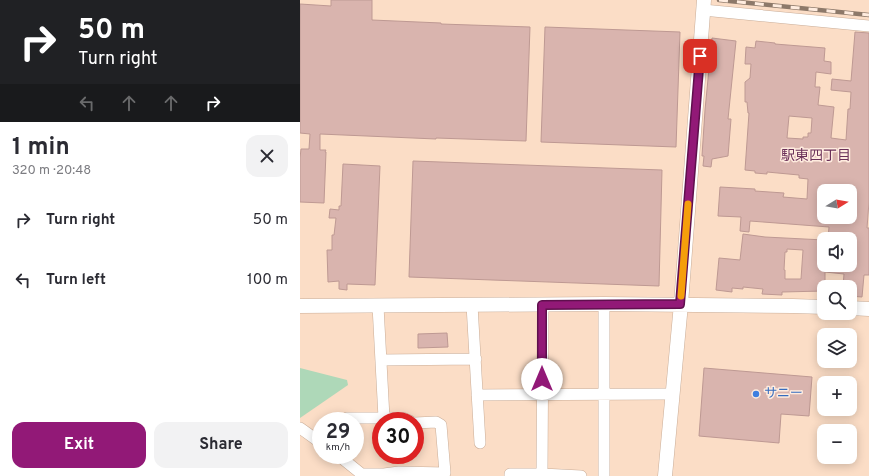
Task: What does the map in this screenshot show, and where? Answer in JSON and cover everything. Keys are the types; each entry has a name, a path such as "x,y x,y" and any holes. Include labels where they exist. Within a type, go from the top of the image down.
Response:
{"street":[{"path":"665,476 704,5 869,26"},
{"path":"604,304 604,476"},
{"path":"300,306 680,304 817,307"},
{"path":"472,305 480,443"},
{"path":"542,305 542,474"},
{"path":"378,306 384,412"},
{"path":"857,308 869,309"},
{"path":"381,360 476,359"},
{"path":"477,395 672,394"},
{"path":"349,464 363,475 398,472 446,473 441,425 436,422 424,423"},
{"path":"300,428 312,435"},
{"path":"510,476 510,474 581,476"}],"green space":[{"path":"300,368 347,380 348,385 300,418"}],"building":[{"path":"331,0 372,0 372,20 530,27 526,141 320,134 320,150 326,150 324,203 300,202 301,149 309,149 310,134 300,133 300,4 331,6"},
{"path":"545,27 680,32 676,147 541,142"},
{"path":"855,32 869,33 869,202 867,228 869,228 869,275 864,275 862,297 857,297 857,280 844,280 844,274 825,272 857,272 857,232 829,232 829,227 750,221 749,232 740,231 741,217 718,216 720,187 755,189 755,191 784,193 783,197 807,199 808,179 799,178 799,175 767,172 767,174 755,173 755,171 745,170 749,113 747,102 745,102 745,82 750,78 751,64 745,64 746,47 755,48 756,41 825,48 824,61 831,62 831,74 816,72 815,87 820,87 818,105 834,107 831,138 846,140 848,109 850,109 851,92 831,90 832,79 851,81","holes":["789,116 812,118 811,133 808,133 808,137 803,137 803,139 787,138"]},
{"path":"712,38 736,41 728,119 731,119 728,156 712,159 711,167 703,166 704,156 702,156"},
{"path":"413,161 662,170 659,286 409,277"},
{"path":"343,164 380,166 375,285 347,284 347,290 339,289 339,281 328,282 327,250 332,250 332,235 334,235 336,218 329,218 330,209 339,210 339,206 341,206"},
{"path":"743,234 765,237 817,240 817,272 825,272 825,280 817,280 817,291 782,292 782,295 762,294 763,289 743,287 743,289 732,288 732,292 716,290 719,258 740,260","holes":["787,249 803,250 801,279 785,279 785,252 787,252"]},
{"path":"447,333 448,347 418,348 418,334"},
{"name":"サニー","path":"704,368 812,377 809,416 781,414 779,443 699,436"}],"railway":[{"path":"719,0 869,15"}],"slow traffic":[{"path":"681,296 688,204"}],"place":[{"name":"サニー","path":"756,394"}],"district":[{"name":"駅東四丁目","path":"816,156"}],"route":[{"path":"542,379 542,305 680,304 700,56"}]}
